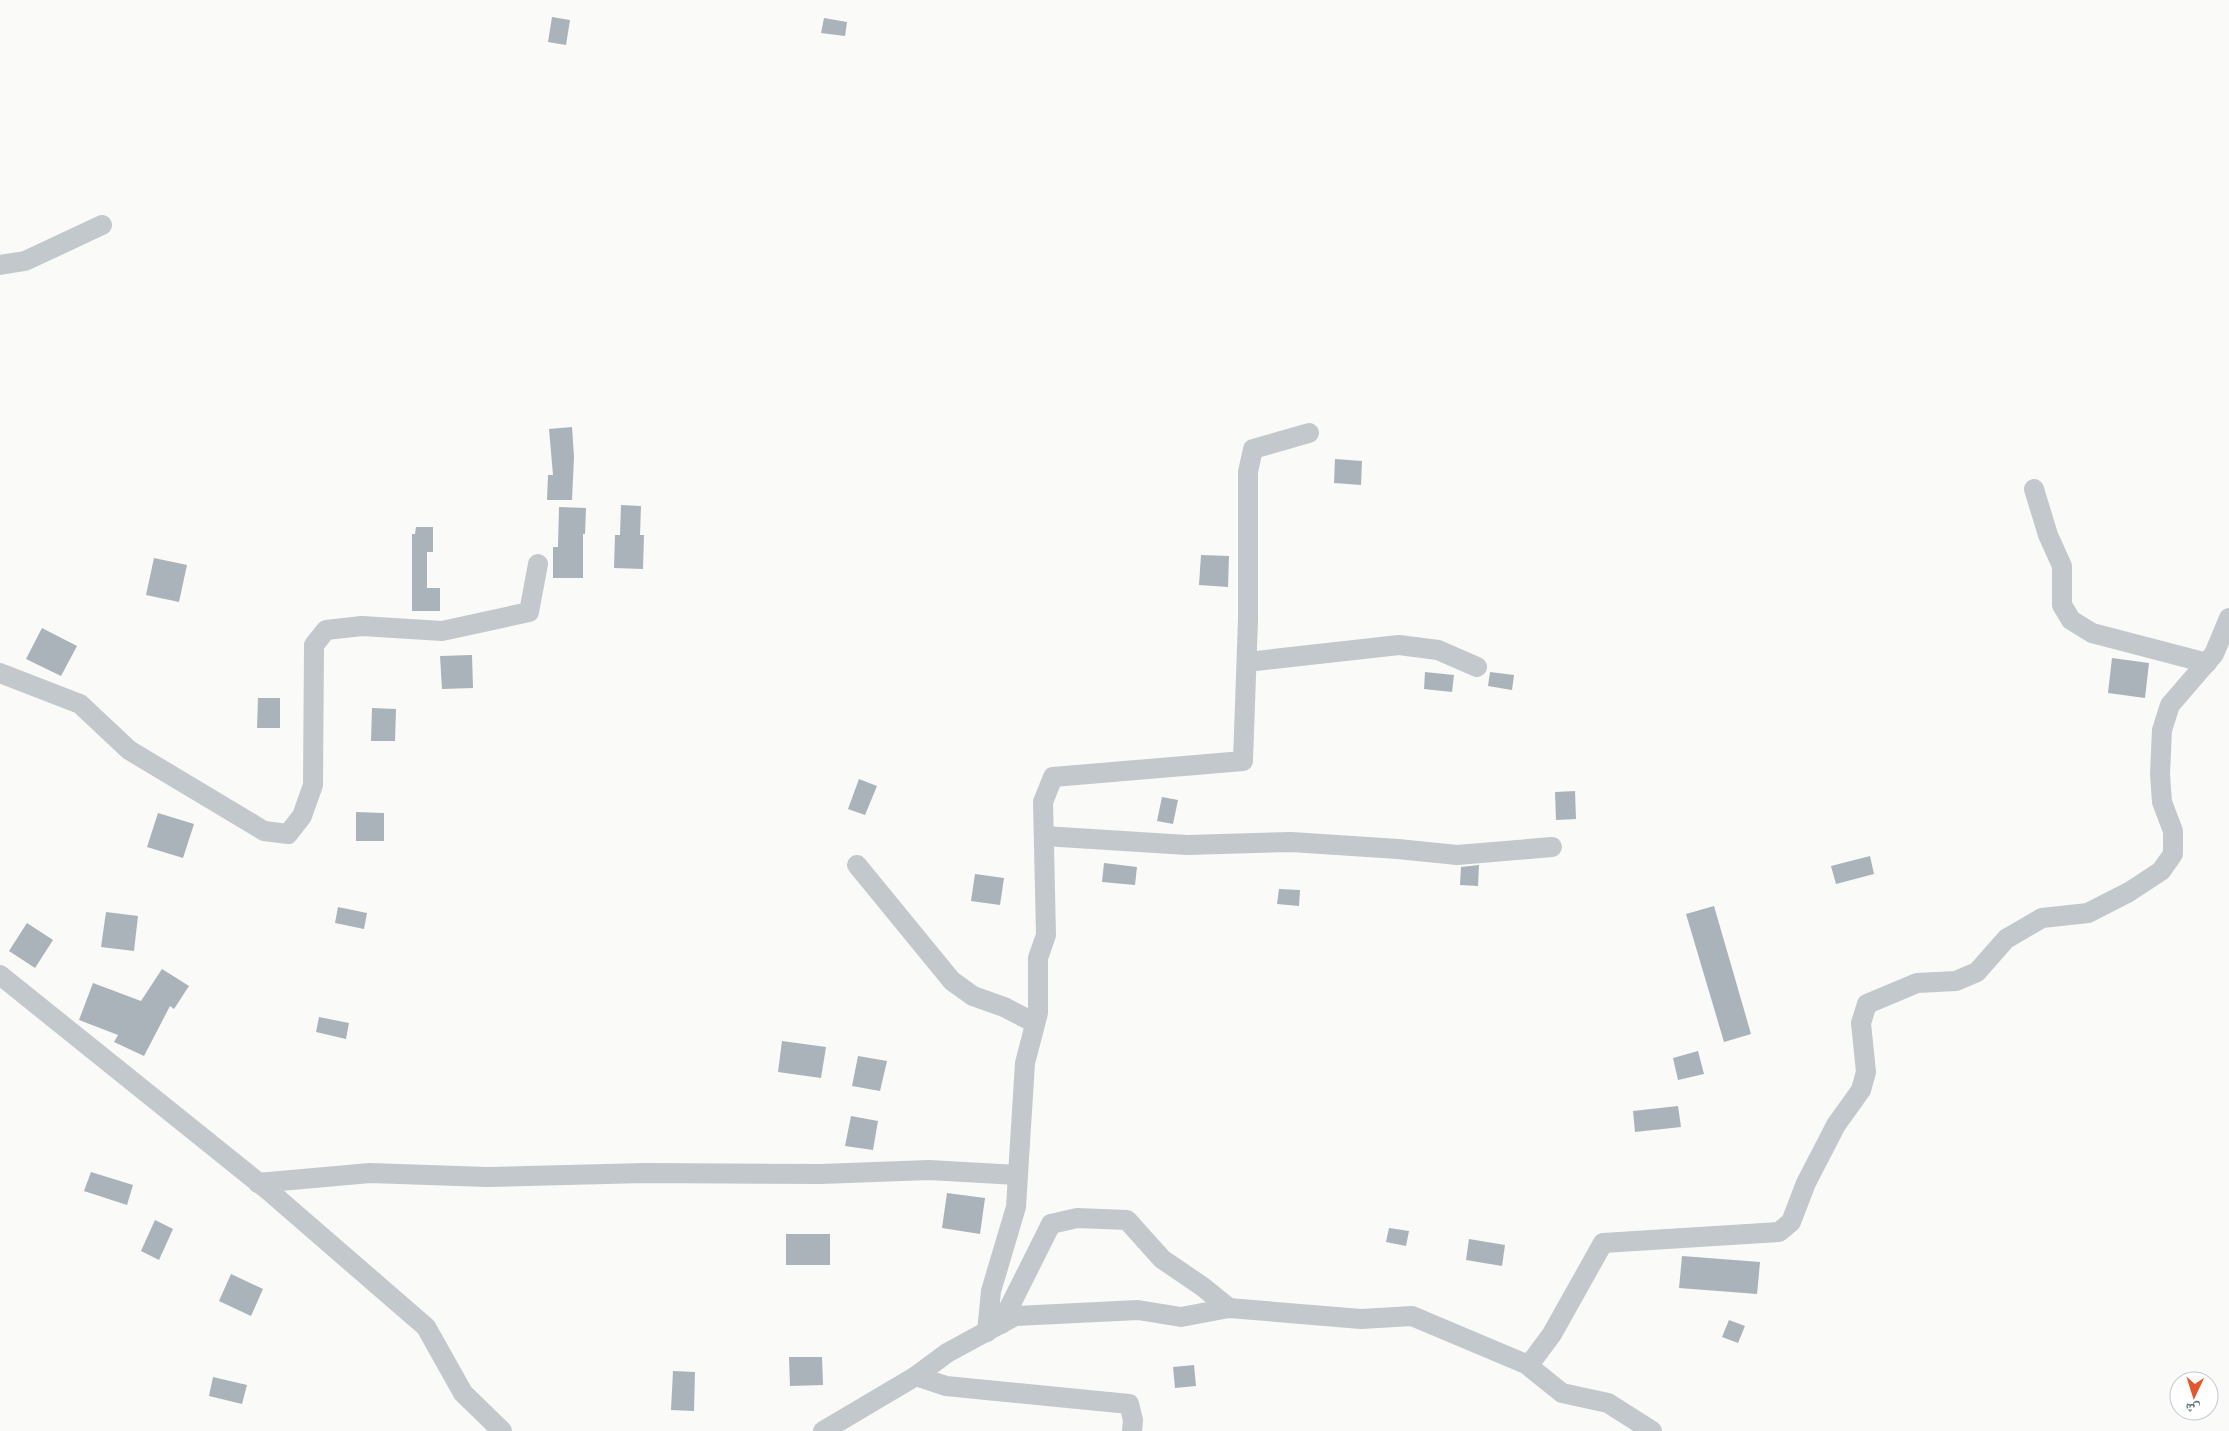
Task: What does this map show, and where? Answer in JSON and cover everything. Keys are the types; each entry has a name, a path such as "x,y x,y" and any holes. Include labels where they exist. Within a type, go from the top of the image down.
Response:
{"street":[{"path":"0,265 25,260 102,225"},
{"path":"994,1328 991,1291 1016,1207 1025,1062 1038,1013 1038,958 1046,935 1043,802 1052,777 1243,761 1247,662 1248,472 1252,449 1309,433"},
{"path":"2034,489 2048,535 2062,566 2062,605 2072,620 2092,633 2207,663"},
{"path":"0,673 80,704 129,750 264,831 288,834 302,816 313,785 314,645 326,630 362,626 442,631 529,612 538,564"},
{"path":"1529,1366 1552,1334 1603,1243 1779,1232 1791,1222 1806,1183 1836,1125 1861,1090 1866,1072 1861,1023 1867,1004 1916,983 1956,981 1977,972 2006,939 2042,918 2088,913 2129,892 2161,871 2173,854 2173,831 2162,802 2160,774 2162,730 2170,705 2214,654 2229,618"},
{"path":"1247,662 1399,645 1438,650 1477,667"},
{"path":"1044,836 1187,844 1291,842 1457,855 1552,847"},
{"path":"857,865 952,981 973,996 1004,1007 1035,1023"},
{"path":"0,975 258,1183 426,1327 463,1393 502,1431"},
{"path":"258,1183 370,1173 487,1177 645,1173 821,1174 929,1170 1017,1175"},
{"path":"994,1328 1051,1224 1076,1218 1127,1220 1162,1259 1203,1286 1229,1308"},
{"path":"823,1431 916,1376 947,1352 1015,1316 1138,1310 1181,1317 1229,1308 1361,1319 1412,1316 1529,1366 1562,1393 1608,1403 1652,1431"},
{"path":"916,1376 946,1386 1129,1404 1133,1420 1132,1431"}],"building":[{"path":"552,17 570,20 566,45 548,42"},
{"path":"824,18 847,22 845,36 821,33"},
{"path":"572,427 574,457 572,500 547,500 548,475 553,475 549,429"},
{"path":"1335,459 1362,461 1361,485 1334,483"},
{"path":"621,505 641,506 640,535 644,535 643,569 614,568 615,535 620,535"},
{"path":"559,507 586,508 585,534 583,534 583,578 553,578 553,547 558,547"},
{"path":"416,527 433,527 433,552 427,552 427,588 440,588 440,611 412,611 412,534 415,534"},
{"path":"1201,555 1229,556 1228,587 1199,585"},
{"path":"154,558 187,565 179,602 146,595"},
{"path":"42,628 77,646 61,676 26,659"},
{"path":"472,655 473,688 442,689 440,656"},
{"path":"2112,658 2149,663 2145,698 2108,693"},
{"path":"1425,672 1454,675 1452,692 1424,689"},
{"path":"1490,672 1514,675 1512,690 1488,686"},
{"path":"258,698 280,698 280,728 257,728"},
{"path":"372,708 396,709 395,741 371,741"},
{"path":"859,779 877,786 865,815 848,809"},
{"path":"1575,791 1576,819 1556,820 1555,792"},
{"path":"1162,797 1178,800 1173,824 1157,821"},
{"path":"356,812 384,813 384,841 356,841"},
{"path":"158,813 194,824 183,858 147,847"},
{"path":"1870,856 1874,874 1836,884 1831,866"},
{"path":"1104,863 1137,867 1135,885 1102,882"},
{"path":"1479,865 1478,886 1460,885 1461,867"},
{"path":"975,874 1004,878 1000,905 971,901"},
{"path":"1279,889 1300,890 1299,906 1277,904"},
{"path":"1714,906 1751,1034 1724,1042 1686,914"},
{"path":"338,907 367,913 364,929 335,923"},
{"path":"106,912 138,916 134,951 101,947"},
{"path":"27,923 53,940 35,968 9,951"},
{"path":"162,969 189,986 174,1009 170,1006 144,1056 114,1042 118,1035 79,1020 93,983 141,1001"},
{"path":"319,1017 349,1023 346,1039 316,1032"},
{"path":"782,1041 826,1047 821,1078 778,1072"},
{"path":"1698,1051 1704,1074 1678,1080 1673,1058"},
{"path":"858,1056 887,1061 880,1091 852,1086"},
{"path":"1678,1106 1681,1127 1635,1132 1633,1111"},
{"path":"851,1116 878,1121 873,1150 845,1146"},
{"path":"91,1172 133,1185 127,1205 84,1191"},
{"path":"947,1193 985,1198 980,1234 942,1228"},
{"path":"155,1220 173,1229 159,1260 141,1251"},
{"path":"1389,1228 1409,1231 1406,1246 1386,1242"},
{"path":"786,1234 830,1234 830,1265 786,1265"},
{"path":"1469,1239 1505,1245 1502,1266 1466,1260"},
{"path":"1682,1256 1760,1262 1757,1294 1679,1288"},
{"path":"231,1274 263,1289 251,1316 219,1301"},
{"path":"1729,1320 1745,1326 1738,1343 1722,1337"},
{"path":"789,1357 822,1357 823,1385 790,1386"},
{"path":"1194,1365 1196,1386 1175,1388 1173,1367"},
{"path":"673,1371 695,1372 694,1411 671,1410"},
{"path":"213,1377 247,1385 242,1404 209,1396"}]}
